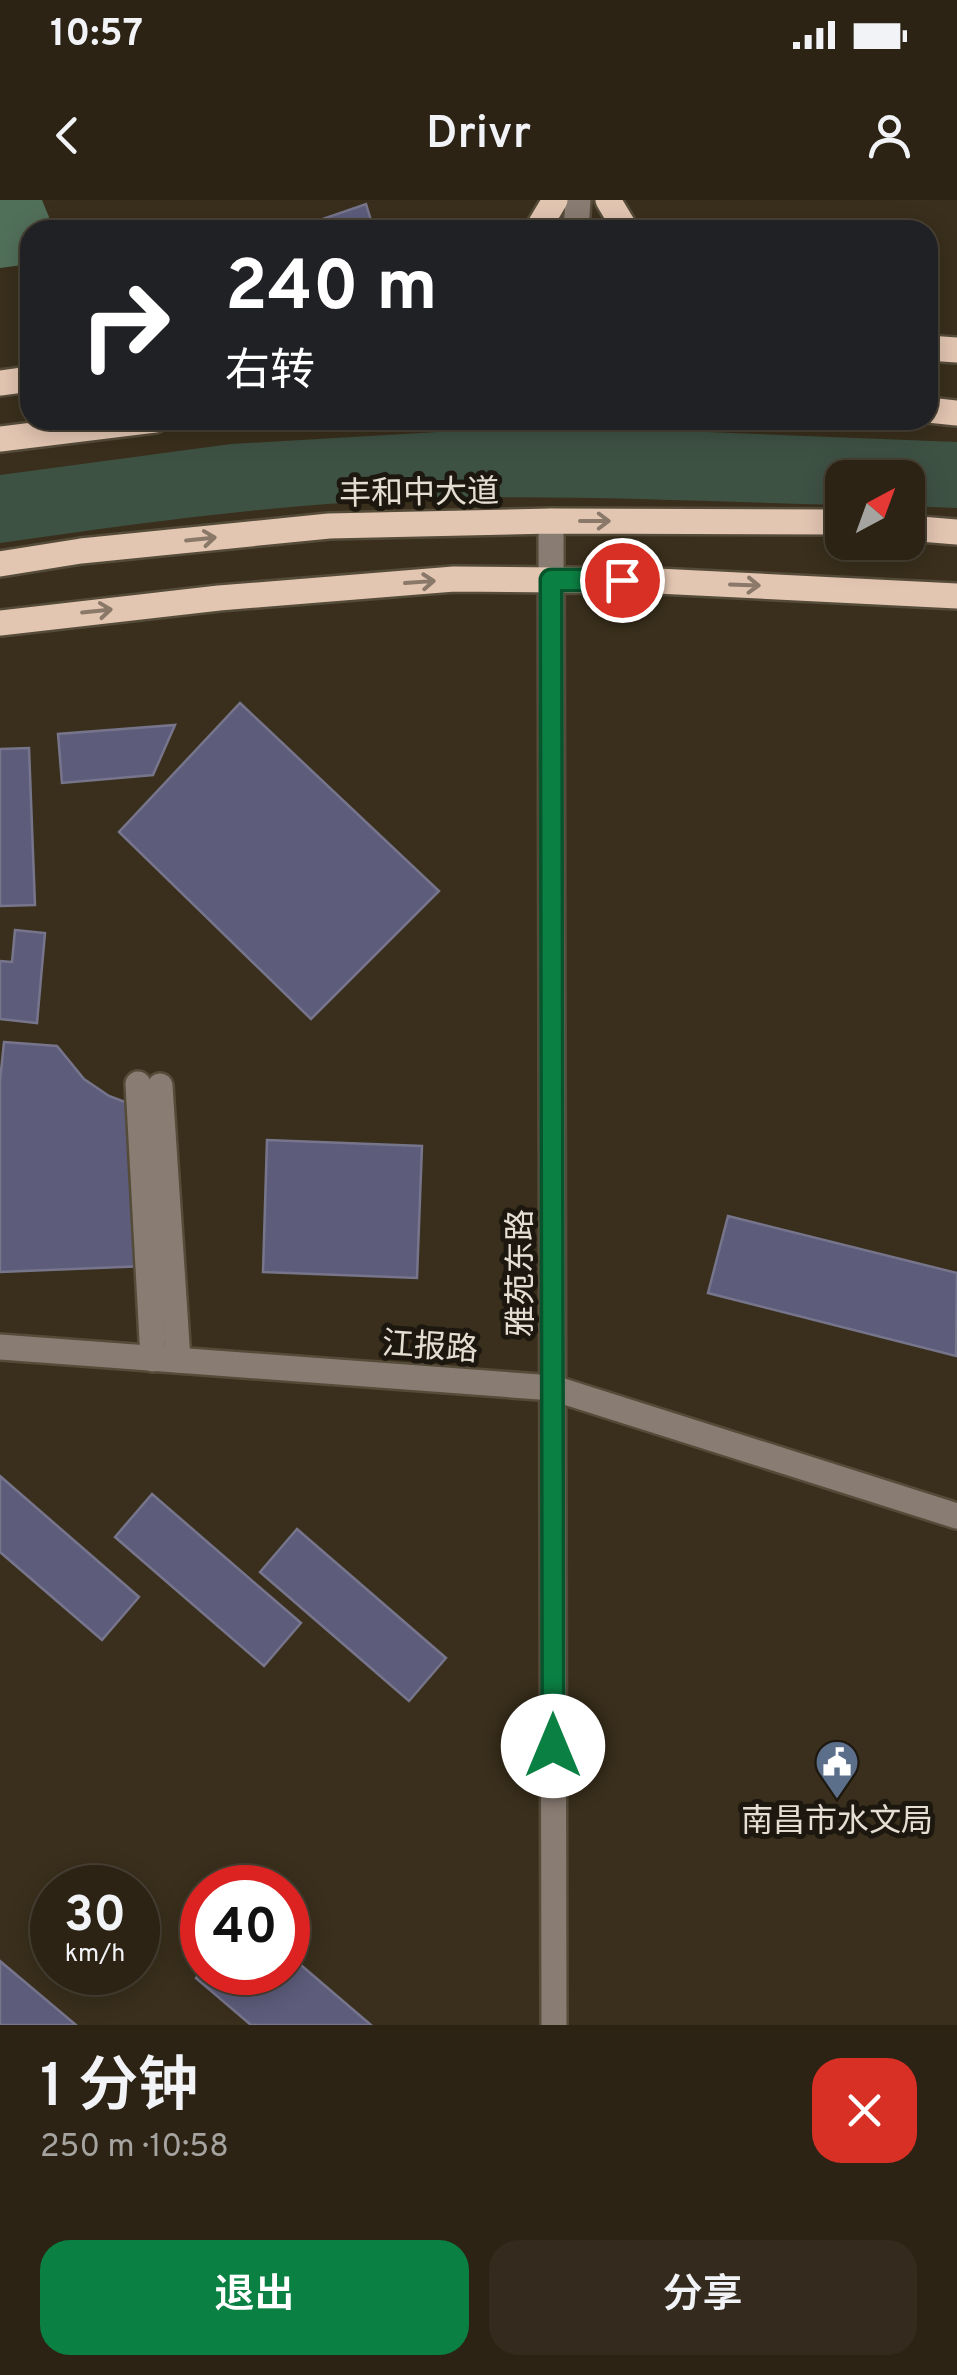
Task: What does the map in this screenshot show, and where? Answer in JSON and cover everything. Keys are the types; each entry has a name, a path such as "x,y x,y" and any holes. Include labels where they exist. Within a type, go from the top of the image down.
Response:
{"main road":[{"path":"0,439 73,430"},
{"name":"丰和中大道","path":"0,564 81,551 329,526 551,521 825,522"},
{"path":"925,529 957,532"},
{"path":"0,623 278,593 454,580 676,582 957,596"}],"street":[{"name":"雅苑东路","path":"551,521 554,2025"},
{"path":"149,1085 166,1360"},
{"name":"江报路","path":"0,1348 553,1388 957,1516"}],"green space":[{"path":"0,200 42,200 48,220 20,220 20,265 0,268"},
{"path":"472,430 654,430 957,442 957,508 925,507 925,460 825,460 825,505 591,498 403,499 212,515 0,543 0,475 231,444"}],"building":[{"path":"366,204 371,220 320,220"},
{"path":"240,703 439,891 311,1019 119,832"},
{"path":"175,725 153,775 62,783 58,734"},
{"path":"29,748 35,905 0,906 0,749"},
{"path":"15,930 45,933 37,1023 0,1019 0,961 12,962"},
{"path":"4,1042 57,1046 84,1079 109,1096 138,1107 146,1266 0,1272 0,1081"},
{"path":"267,1140 422,1146 417,1278 263,1272"},
{"path":"728,1216 957,1273 956,1356 708,1293"},
{"path":"0,1476 139,1597 102,1640 0,1552"},
{"path":"152,1494 301,1623 264,1666 115,1537"},
{"path":"297,1529 446,1658 409,1701 260,1572"},
{"path":"0,1961 30,1986 30,1995 40,1995 76,2025 0,2025"},
{"path":"310,1973 371,2025 251,2025 216,1995 310,1995"}],"place":[{"name":"南昌市水文局","path":"837,1800"}],"route":[{"path":"553,1746 551,580 622,580"}]}
